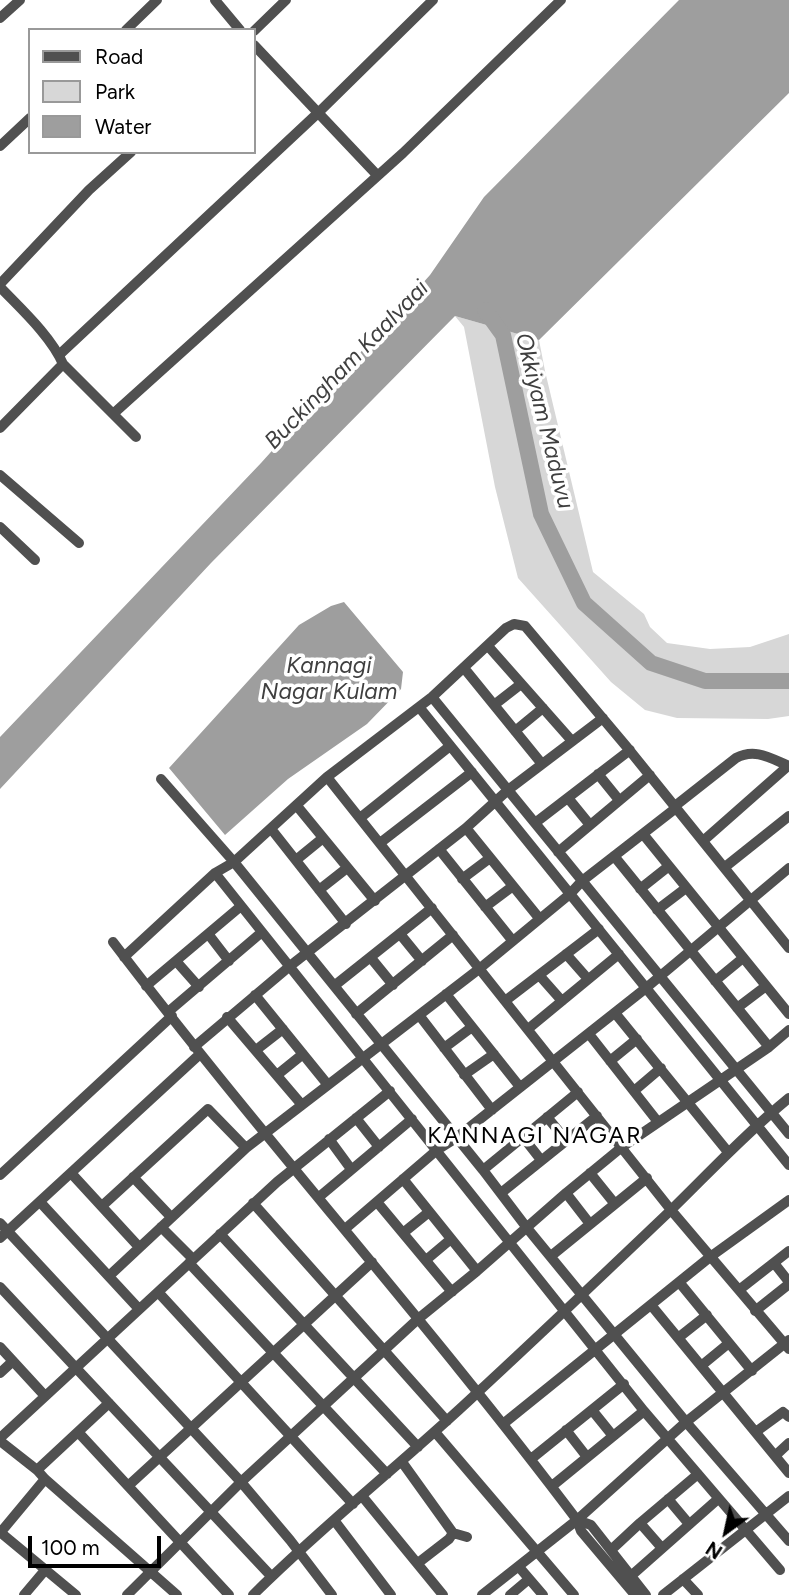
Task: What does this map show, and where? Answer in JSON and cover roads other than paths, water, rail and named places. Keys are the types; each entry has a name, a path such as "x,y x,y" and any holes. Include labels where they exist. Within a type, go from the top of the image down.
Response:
{"street":[{"path":"0,18 20,0"},
{"path":"128,28 157,0"},
{"path":"215,0 238,28"},
{"path":"256,30 286,0"},
{"path":"0,428 61,359 433,0"},
{"path":"113,414 402,153 561,0"},
{"path":"256,47 377,175"},
{"path":"0,146 28,120"},
{"path":"129,154 89,190 0,285 61,359 136,438"},
{"path":"0,475 79,543"},
{"path":"0,527 34,560"},
{"path":"124,957 215,873 234,862 272,830 327,776 432,697 506,628 514,624 525,626 630,750 789,948"},
{"path":"488,646 572,741"},
{"path":"464,668 542,764"},
{"path":"494,705 521,684"},
{"path":"432,697 789,1134"},
{"path":"419,707 789,1165"},
{"path":"515,730 543,708"},
{"path":"332,1595 241,1482 2,1231 40,1202 71,1173 197,1051 227,1017 407,876 508,790 603,718"},
{"path":"360,818 450,746"},
{"path":"535,823 630,750"},
{"path":"108,1276 246,1148 480,968 570,894 582,881 746,753 757,752 789,766 703,841"},
{"path":"380,843 472,772"},
{"path":"598,774 619,800"},
{"path":"558,852 650,775"},
{"path":"327,776 671,1210 755,1311 787,1344 686,1422 577,1520 482,1595"},
{"path":"160,779 234,862 527,1228 686,1422 789,1541"},
{"path":"568,798 590,825"},
{"path":"297,806 375,901"},
{"path":"725,867 789,816"},
{"path":"466,828 539,918"},
{"path":"272,830 346,924"},
{"path":"643,834 789,1014"},
{"path":"296,860 323,838"},
{"path":"439,849 512,940"},
{"path":"614,856 769,1047"},
{"path":"463,879 491,858"},
{"path":"640,889 669,866"},
{"path":"319,890 347,868"},
{"path":"345,1229 437,1150 589,1034 789,868"},
{"path":"215,873 644,1411 780,1570"},
{"path":"485,907 513,886"},
{"path":"657,910 686,888"},
{"path":"146,986 242,906"},
{"path":"334,986 432,908"},
{"path":"505,1001 598,929"},
{"path":"0,1175 199,987 262,932"},
{"path":"209,934 229,961"},
{"path":"400,934 422,961"},
{"path":"356,1014 453,935"},
{"path":"113,942 197,1051 478,1392 552,1486 577,1520 581,1531 635,1595"},
{"path":"566,954 588,979"},
{"path":"528,1029 619,954"},
{"path":"371,958 393,985"},
{"path":"715,981 743,958"},
{"path":"176,961 199,987"},
{"path":"539,975 562,1001"},
{"path":"737,1008 766,986"},
{"path":"446,994 520,1087"},
{"path":"255,995 328,1085"},
{"path":"615,1013 728,1152"},
{"path":"419,1015 492,1110"},
{"path":"227,1017 302,1105"},
{"path":"444,1048 472,1027"},
{"path":"256,1050 283,1029"},
{"path":"127,1595 241,1482 418,1319 622,1147 769,1047 789,1030"},
{"path":"589,1034 658,1122"},
{"path":"610,1061 637,1039"},
{"path":"277,1075 303,1054"},
{"path":"464,1075 494,1054"},
{"path":"634,1091 661,1068"},
{"path":"177,1595 0,1440 253,1203 390,1091"},
{"path":"483,1170 578,1092"},
{"path":"253,1595 298,1551 447,1421 671,1210 728,1152 789,1098"},
{"path":"102,1206 208,1109 246,1148"},
{"path":"500,1192 597,1116"},
{"path":"547,1117 566,1140"},
{"path":"356,1118 379,1147"},
{"path":"319,1197 411,1119"},
{"path":"523,1137 541,1160"},
{"path":"329,1139 351,1169"},
{"path":"71,1173 139,1247"},
{"path":"590,1173 615,1204"},
{"path":"133,1177 171,1217"},
{"path":"551,1256 647,1178"},
{"path":"403,1180 477,1271"},
{"path":"566,1193 590,1224"},
{"path":"503,1424 710,1257 789,1200"},
{"path":"40,1202 139,1309"},
{"path":"377,1202 452,1292"},
{"path":"253,1203 447,1421"},
{"path":"403,1233 429,1212"},
{"path":"161,1227 273,1353 387,1474"},
{"path":"220,1234 418,1447"},
{"path":"426,1260 451,1239"},
{"path":"739,1290 789,1251"},
{"path":"128,1486 372,1262"},
{"path":"755,1311 789,1283 774,1263"},
{"path":"679,1282 752,1371"},
{"path":"2,1292 271,1576"},
{"path":"158,1292 291,1436 358,1500 418,1563 443,1595"},
{"path":"651,1305 789,1473"},
{"path":"678,1338 706,1315"},
{"path":"701,1366 729,1343"},
{"path":"0,1347 46,1396"},
{"path":"0,1373 13,1361"},
{"path":"531,1459 624,1384"},
{"path":"76,1595 0,1532 41,1475 78,1432 109,1403"},
{"path":"592,1410 613,1436"},
{"path":"552,1486 644,1411"},
{"path":"757,1431 778,1414 783,1412 789,1417"},
{"path":"566,1430 587,1457"},
{"path":"78,1432 229,1595"},
{"path":"435,1432 573,1595"},
{"path":"776,1455 789,1443"},
{"path":"402,1462 453,1533 467,1537"},
{"path":"611,1550 698,1474"},
{"path":"663,1595 789,1496"},
{"path":"668,1499 689,1524"},
{"path":"632,1575 718,1499"},
{"path":"334,1520 391,1595"},
{"path":"577,1520 591,1525 646,1595"},
{"path":"640,1522 661,1548"},
{"path":"418,1563 453,1533"},
{"path":"519,1567 543,1595"},
{"path":"23,1595 46,1569"},
{"path":"510,1595 529,1579"},
{"path":"683,1579 698,1595"}],"water":[{"path":"679,0 789,0 789,93 539,340 455,316 211,563 0,789 0,737 261,463 430,275 484,197"},
{"name":"Kannagi Nagar Kulam","path":"344,602 403,672 401,689 367,724 288,779 225,835 169,768 299,625 331,606"}],"waterway":[{"name":"Okkiyam Maduvu","path":"485,310 503,335 541,514 584,603 651,663 705,681 789,681"}],"district":[{"name":"KANNAGI NAGAR","path":"535,1136"}],"water label":[{"name":"Buckingham Kaalvaai","path":"347,365"}]}
